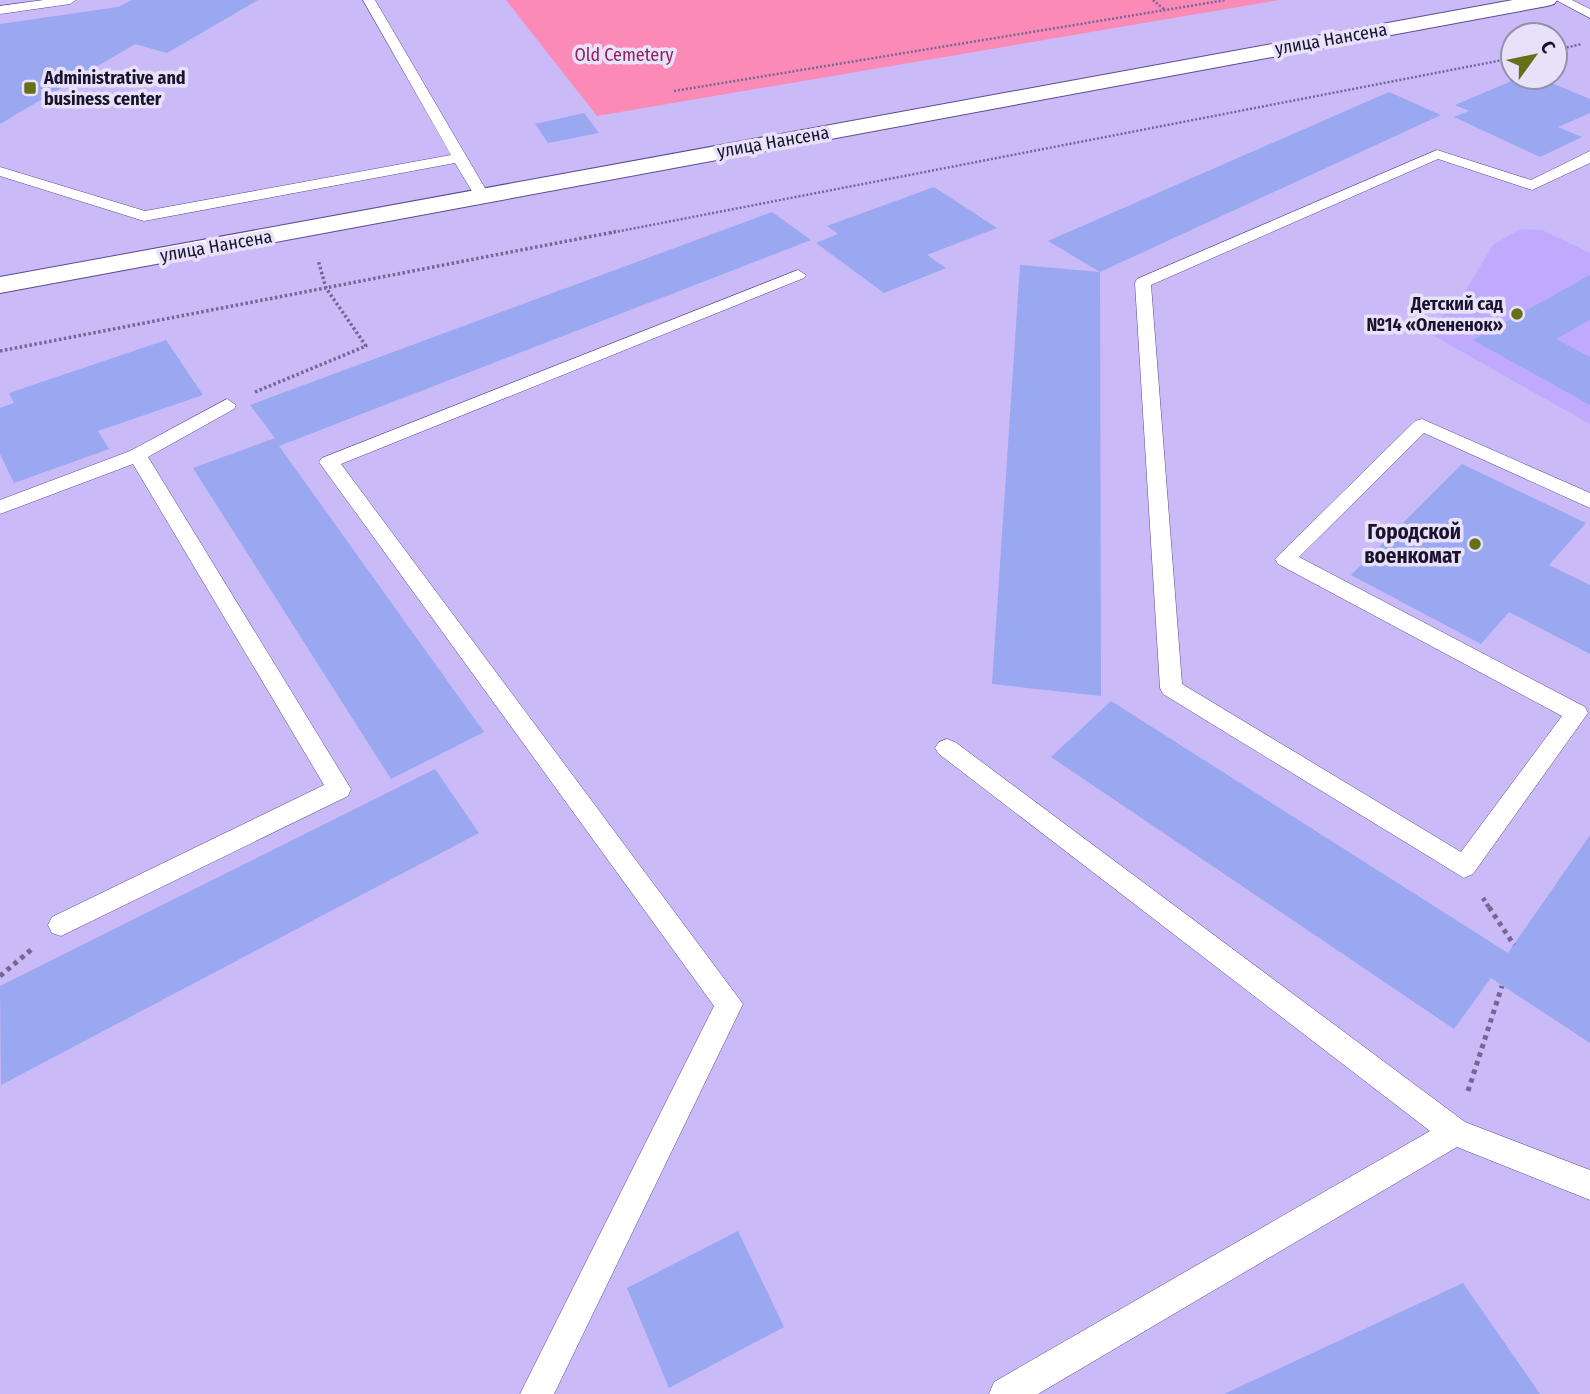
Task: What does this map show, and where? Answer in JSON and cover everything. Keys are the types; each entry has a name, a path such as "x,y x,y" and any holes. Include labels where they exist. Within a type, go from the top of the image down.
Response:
{"street":[{"name":"улица Нансена","path":"0,285 1546,0"}],"lane":[{"path":"0,10 70,0"},
{"path":"369,0 457,158 481,195"},
{"path":"1562,0 1590,14"},
{"path":"1590,155 1584,162 1532,185 1437,154 1143,283 1171,688 1464,867 1577,713 1285,559 1422,425 1590,501"},
{"path":"0,172 144,216 457,158"},
{"path":"537,1394 729,1004 329,462 798,275"},
{"path":"0,507 137,455 227,405"},
{"path":"61,925 339,789 137,455"},
{"path":"947,748 1455,1132 1590,1185"},
{"path":"1006,1394 1455,1132"}],"path":[{"path":"1153,0 1165,10"},
{"path":"674,91 1226,0"},
{"path":"1569,47 1590,43"},
{"path":"0,351 1499,61"},
{"path":"227,405 366,346 326,288 317,256"},
{"path":"1464,867 1514,945"},
{"path":"1455,1132 1502,985"}],"shaded area":[{"name":"Детский сад №14 «Олененок»","path":"1520,229 1542,230 1590,253 1590,424 1427,332 1462,296 1493,245"}],"green space":[{"name":"Old Cemetery","path":"506,0 1279,0 597,116"}],"building":[{"name":"Administrative and business center","path":"132,0 258,0 167,53 135,44 0,124 0,24 118,7"},
{"path":"1499,86 1499,91 1569,90 1590,99 1590,113 1558,127 1582,137 1540,157 1454,117 1469,111 1455,105"},
{"path":"1389,92 1441,115 1100,272 1048,241"},
{"path":"584,113 599,133 548,143 535,124"},
{"path":"934,187 997,228 927,255 946,268 884,293 816,243 838,234 827,226"},
{"path":"772,212 811,240 279,446 484,732 391,779 193,468 275,438 250,405"},
{"path":"1020,265 1100,272 1101,696 992,684"},
{"path":"1590,275 1590,320 1556,339 1590,357 1590,405 1473,340"},
{"path":"166,340 203,395 98,431 109,449 14,483 0,454 0,408 14,403 9,393"},
{"name":"Городской военкомат","path":"1462,464 1586,523 1549,565 1590,585 1590,654 1509,612 1481,644 1351,575"},
{"path":"1111,701 1508,953 1590,835 1590,1043 1491,978 1454,1029 1051,757"},
{"path":"435,769 479,833 1,1085 0,986"},
{"path":"738,1231 784,1327 669,1388 627,1288"},
{"path":"1463,1283 1540,1394 1224,1394"}],"place":[{"name":"Administrative and business center","path":"30,88"},
{"name":"Детский сад №14 «Олененок»","path":"1517,314"},
{"name":"Городской военкомат","path":"1475,544"}]}
